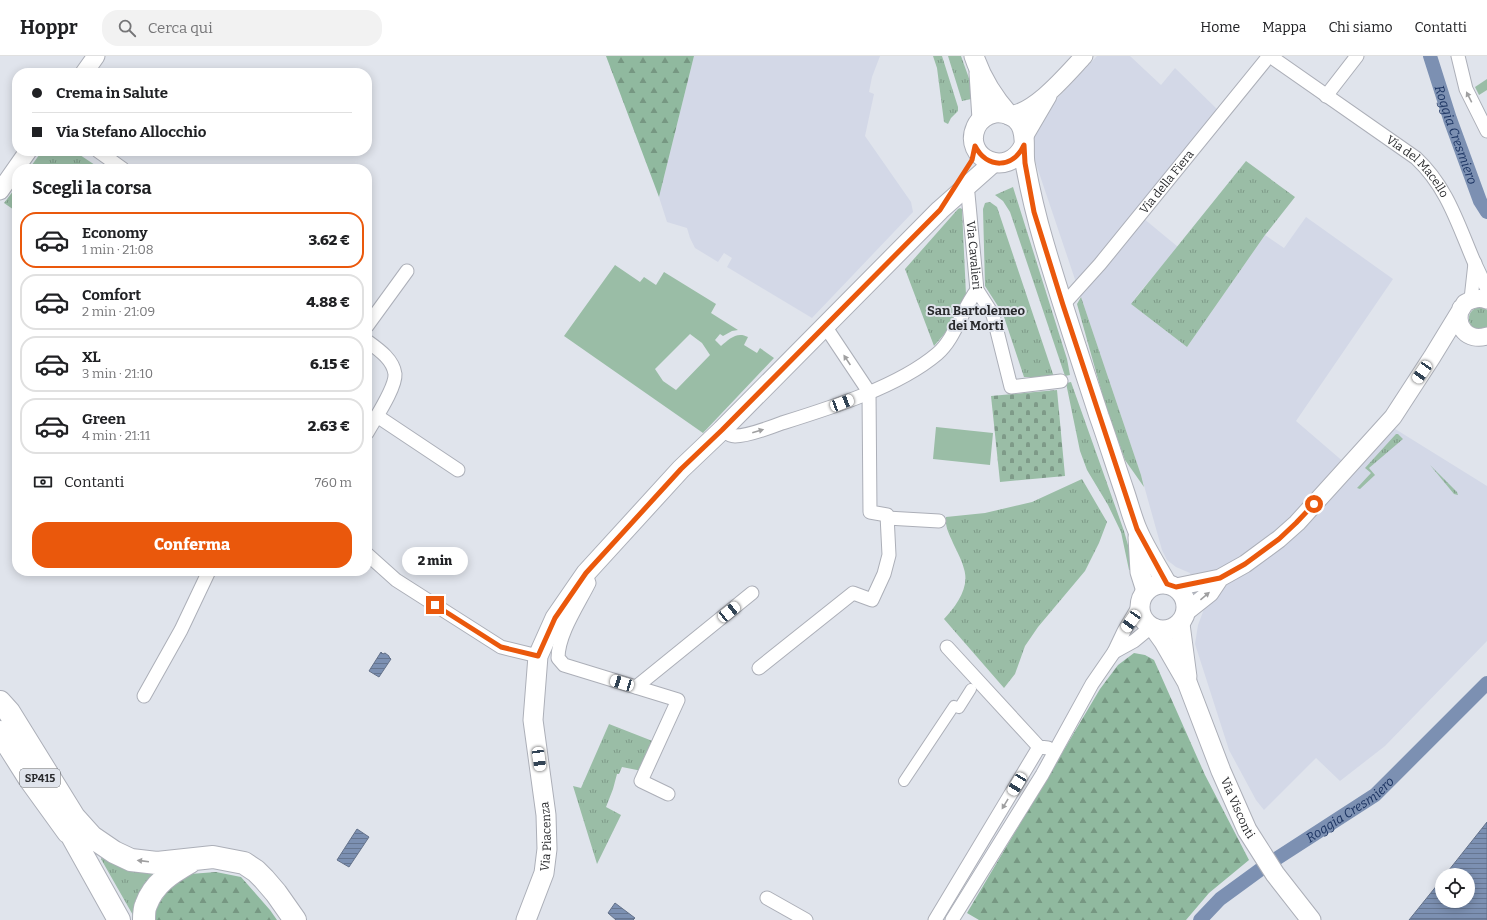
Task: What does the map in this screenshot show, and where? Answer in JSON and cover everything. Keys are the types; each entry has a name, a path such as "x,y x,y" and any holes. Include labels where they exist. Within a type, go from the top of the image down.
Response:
{"highway":[{"path":"0,702 8,712 74,817 92,837 114,852 131,860 157,863 213,857 244,863 256,871 264,879 295,920"},
{"name":"SP415","path":"0,714 36,772 119,920"},
{"path":"0,732 29,778 77,844"},
{"path":"144,920 145,905 154,889 166,876 196,859"}],"main road":[{"path":"977,64 1000,104 1020,124 1024,141 1025,163 1034,212 1137,529 1171,585 1185,598 1183,618 1174,628 1168,630 1152,628 1143,619 1140,612 1143,598 1137,529"},
{"path":"977,64 982,119"},
{"path":"1009,114 994,113 982,119 974,131 973,138 975,146 979,154 985,159 997,163 1014,176 1034,212"},
{"path":"997,163 1009,161 1016,157 1024,141"},
{"name":"Via Piacenza","path":"940,210 972,160 975,146"},
{"name":"Via Piacenza","path":"526,920 544,873 547,849 546,815 533,720 538,656 555,618 586,573 681,469 722,430 940,210 964,188 997,163"},
{"path":"1143,598 1155,585 1171,585"},
{"name":"Via Visconti","path":"1183,618 1187,682"},
{"name":"Via Visconti","path":"1152,628 1164,642 1187,682 1234,804 1247,830 1258,848 1311,920"}],"street":[{"path":"88,68 96,56"},
{"path":"1009,114 1022,112 1051,91 1084,56"},
{"name":"Via del Macello","path":"1270,56 1416,158 1427,168 1444,193 1466,239 1487,289"},
{"name":"Via della Fiera","path":"1063,305 1100,264 1270,56"},
{"path":"1326,96 1357,56"},
{"path":"1458,56 1466,89 1487,131"},
{"path":"1024,141 1051,91"},
{"path":"105,156 116,164"},
{"path":"0,191 12,174"},
{"name":"Via Cavalieri","path":"964,188 968,194 977,290 993,315 1011,387 1061,381"},
{"name":"Via del Macello","path":"1473,303 1475,263"},
{"path":"372,319 407,271"},
{"path":"722,430 728,435 735,436 756,432 815,413 869,392 916,370 938,353 955,330 969,300 977,290"},
{"path":"1473,303 1459,320 1460,326 1468,335 1480,338 1487,336"},
{"path":"1171,585 1220,578 1250,561 1279,539 1296,523 1393,417 1432,357 1473,303"},
{"path":"759,668 852,593 872,600 884,574 889,555 887,515 870,512 869,392 825,326"},
{"path":"1432,357 1468,335"},
{"path":"372,345 388,358 395,374 392,388 372,424"},
{"path":"376,416 458,470"},
{"path":"887,518 939,521"},
{"path":"372,558 396,580 501,647 538,656"},
{"path":"586,573 589,583 563,635 558,650 558,658 564,665 678,700 642,782 668,794"},
{"path":"144,696 181,630 207,576"},
{"path":"1183,618 1210,593 1220,578"},
{"path":"636,687 752,593"},
{"path":"952,920 1030,795 1092,684 1114,652 1143,598"},
{"path":"1114,652 1134,641 1152,628"},
{"path":"947,647 1039,747 1057,749"},
{"path":"904,781 954,706 959,708 971,689"},
{"path":"935,920 1039,747"},
{"path":"767,898 806,920"}],"shaded area":[{"path":"694,56 880,56 872,77 869,92 874,94 865,136 911,202 913,212 812,318 727,267 732,258 724,253 718,262 695,248 687,228 667,222 659,197"},
{"path":"1097,56 1130,56 1161,85 1175,68 1219,111 1137,213 1178,247 1131,304 1187,347 1265,235 1284,248 1306,217 1393,279 1296,421 1353,470 1392,427 1487,486 1487,641 1385,746 1340,781 1316,758 1264,810 1256,800 1229,750 1195,644 1198,625 1204,609 1190,573 1176,567 1167,560 1162,550 1141,475 1031,149 1034,128 1039,118"}],"green space":[{"path":"606,56 694,56 659,197"},
{"path":"933,56 942,56 958,107 958,111 951,118 948,124 944,122 937,68"},
{"path":"948,56 961,56 976,98 962,101"},
{"path":"1487,79 1487,90 1479,95 1475,87"},
{"path":"38,156 82,156 94,164 33,164"},
{"path":"1246,161 1295,197 1265,235 1187,347 1131,304"},
{"path":"1013,187 1067,359 1070,375 1065,376 1010,212 1003,201 995,195"},
{"path":"12,193 12,209 4,203"},
{"path":"990,202 997,207 1054,377 1024,377 1003,314 985,286 983,209 985,203"},
{"path":"960,208 962,209 966,295 946,332 934,346 905,269"},
{"path":"615,265 640,282 644,277 656,285 664,272 716,304 711,313 738,330 732,331 723,336 720,334 715,340 721,346 737,335 744,335 748,337 744,345 757,353 760,348 774,358 703,433 564,336","holes":["690,334 702,343 710,355 676,390 663,381 655,369"]},
{"path":"1081,297 1144,487 1125,460 1105,404 1077,304"},
{"path":"1483,307 1487,310 1487,328 1480,330 1475,329 1471,326 1469,316 1476,308"},
{"path":"1071,382 1124,531 1135,570 1129,570 1121,532 1108,505 1087,470 1080,451 1066,383"},
{"path":"1057,390 1065,476 1000,482 991,396"},
{"path":"936,427 993,433 990,465 933,459"},
{"path":"1396,434 1403,439 1369,468 1375,475 1360,489 1357,488 1371,473 1365,468"},
{"path":"1430,465 1457,492 1458,495 1454,494"},
{"path":"1082,479 1107,522 1099,543 1085,571 1038,627 1025,646 1015,674 1004,688 944,619 961,596 965,583 962,562 948,530 946,517 985,513 1032,502"},
{"path":"1134,653 1145,655 1154,660 1205,775 1249,860 1209,893 1186,920 979,920 967,913 1100,689 1118,665"},
{"path":"609,724 655,742 642,771 622,767 619,774 617,774 606,807 621,815 597,864 573,786 581,788"},
{"path":"102,856 151,870 155,874 134,917 101,859"},
{"path":"216,872 241,877 277,920 154,920 153,912 169,889 190,874"}],"water":[{"path":"381,652 383,654 385,653 391,659 379,677 369,671"},
{"path":"1487,822 1487,920 1409,920 1435,888 1435,908 1475,908 1475,868 1451,868"},
{"path":"357,829 369,837 349,867 337,860"},
{"path":"615,903 635,918 633,920 616,920 608,913"}],"waterway":[{"name":"Roggia Cresmiero","path":"1430,56 1450,119 1480,201 1487,212"},
{"name":"Roggia Cresmiero","path":"1200,920 1220,899 1268,864 1375,795 1487,683"}],"district":[{"name":"San Bartolemeo dei Morti","path":"976,318"}],"route":[{"path":"435,605 501,647 538,656 555,618 586,573 681,469 722,430 940,210 972,160 975,146 979,154 985,159 993,163 1001,164 1016,157 1024,145 1025,163 1034,212 1063,305 1137,529 1167,584 1176,587 1220,578 1245,564 1279,539 1314,504"}]}
